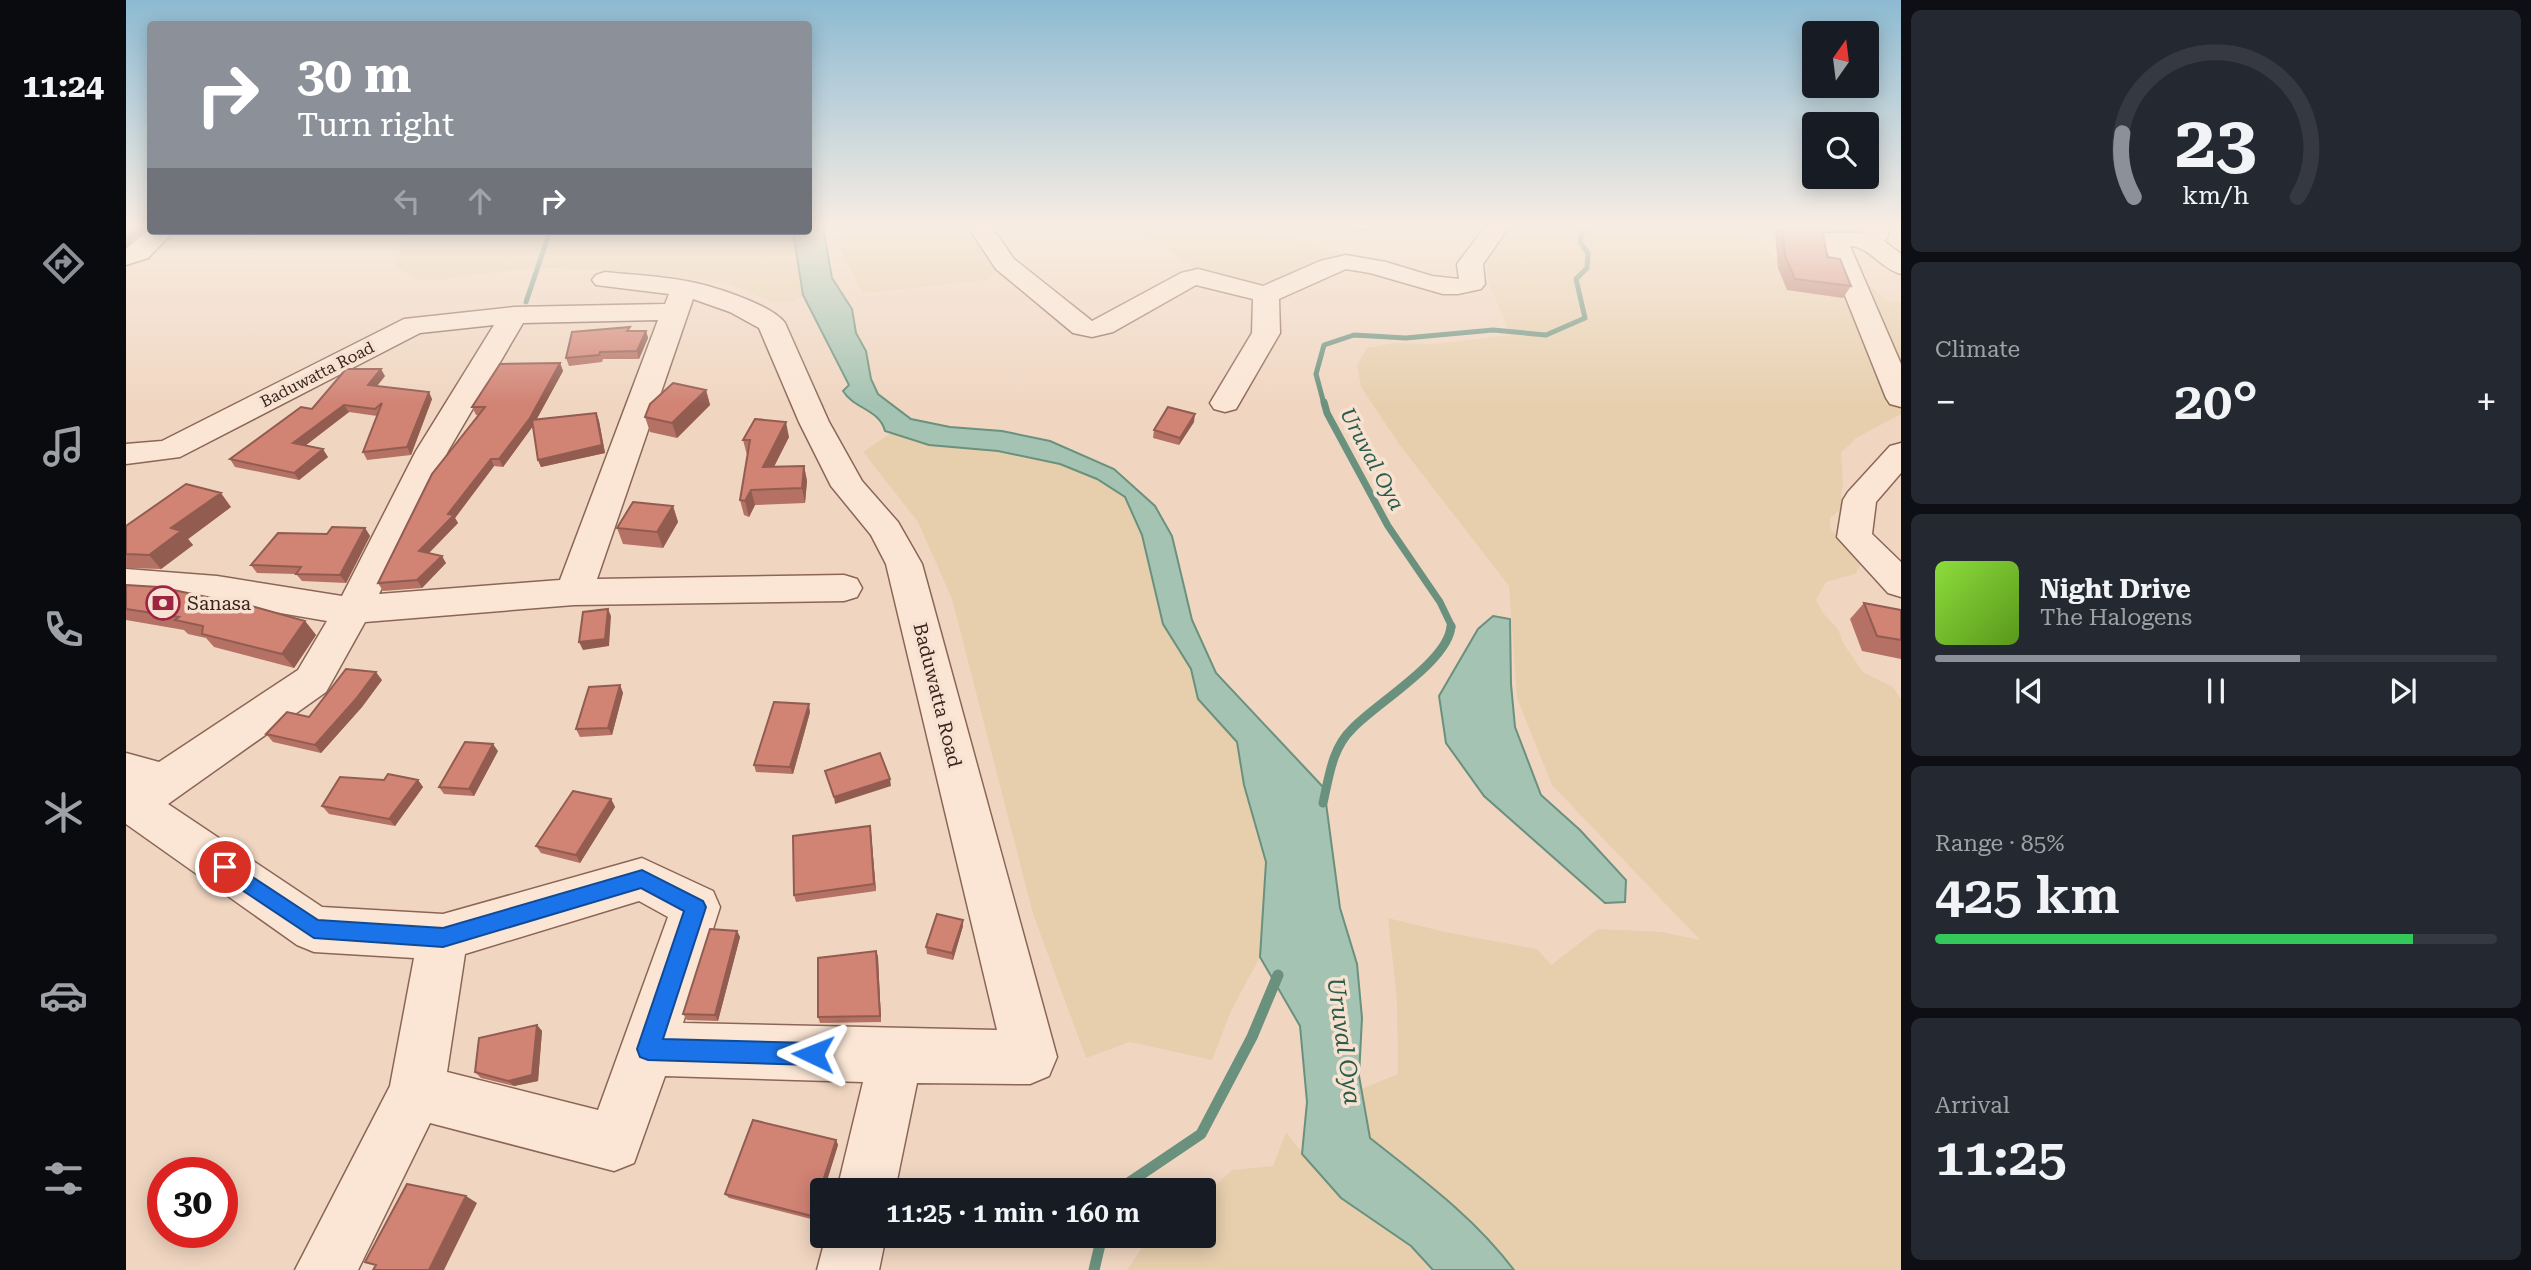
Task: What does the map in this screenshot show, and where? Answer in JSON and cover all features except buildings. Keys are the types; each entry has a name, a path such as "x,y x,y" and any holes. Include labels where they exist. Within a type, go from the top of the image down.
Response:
{"street":[{"name":"Baduwatta Road","path":"629,286 680,300 739,306 771,323 814,422 848,486 886,530 904,564 1030,1057 896,1056"},
{"path":"1033,286 1083,327 1092,329 1103,327 1174,286"},
{"path":"1233,286 1266,295 1286,286"},
{"path":"1849,286 1901,398"},
{"path":"1225,403 1265,333 1266,295"},
{"path":"574,592 680,300"},
{"name":"Baduwatta Road","path":"126,454 169,450 414,325 680,300"},
{"path":"416,1092 614,1143 696,907 642,879 443,937 314,929 135,806 145,776 312,681 355,605 432,451 514,315"},
{"path":"1901,453 1860,500 1854,537 1901,584"},
{"path":"126,582 217,589 316,607 574,592 844,588"},
{"path":"326,1270 416,1092 443,937"},
{"path":"648,1049 896,1056 869,1178"},
{"path":"848,1270 853,1248"}],"shaded area":[{"path":"734,286 802,286 803,295 792,302 773,302"},
{"path":"859,286 928,286 863,293"},
{"path":"1258,286 1279,286 1271,290"},
{"path":"1490,286 1870,286 1885,299 1901,303 1901,414 1856,438 1841,453 1841,497 1845,506 1830,518 1831,529 1861,564 1855,574 1826,582 1816,600 1823,613 1838,629 1843,643 1863,672 1893,687 1901,700 1901,1270 1127,1270 1142,1248 1216,1248 1216,1185 1232,1170 1273,1166 1286,1132 1302,1153 1318,1107 1398,1074 1397,1001 1388,918 1537,949 1551,965 1598,929 1662,932 1700,940 1552,785 1517,698 1509,586 1399,444 1361,387 1357,365 1367,348 1395,343 1436,344 1511,335"},
{"path":"891,433 929,445 998,451 1060,464 1097,479 1125,497 1142,535 1163,624 1191,669 1198,699 1237,742 1244,785 1266,862 1260,957 1231,1011 1212,1060 1130,1042 1086,1058 1033,914 952,599 918,522 863,452"}],"water":[{"path":"802,286 837,286 852,309 856,333 866,351 871,379 878,394 911,419 950,427 1002,431 1050,441 1114,469 1155,506 1172,536 1192,620 1216,673 1324,788 1340,908 1357,964 1362,1018 1359,1076 1370,1138 1465,1216 1514,1270 1433,1270 1411,1246 1341,1198 1302,1154 1307,1102 1300,1026 1260,957 1266,862 1244,785 1237,742 1198,699 1191,669 1163,624 1142,535 1125,497 1097,479 1060,464 998,451 929,445 885,431 872,413 853,402 843,391 849,385 803,295"},
{"path":"1493,616 1510,619 1515,727 1541,795 1580,830 1626,880 1625,902 1605,903 1484,796 1446,743 1439,696 1478,629"}],"waterway":[{"path":"526,302 531,286"},
{"name":"Uruval Oya","path":"1324,404 1316,374 1324,345 1354,335 1406,338 1493,330 1546,335 1585,318 1578,286"},
{"name":"Uruval Oya","path":"1324,402 1327,413 1388,526 1440,602 1452,627"},
{"name":"Uruval Oya","path":"1323,803 1332,763 1345,737 1425,667 1447,639 1451,626"},
{"name":"Uruval Oya","path":"1136,1178 1201,1134 1252,1037 1278,975"},
{"name":"Uruval Oya","path":"1094,1270 1099,1248"}],"place":[{"name":"Sanasa","path":"163,603"}],"route":[{"path":"225,867 314,929 443,937 642,879 696,907 648,1049 813,1054"}]}
